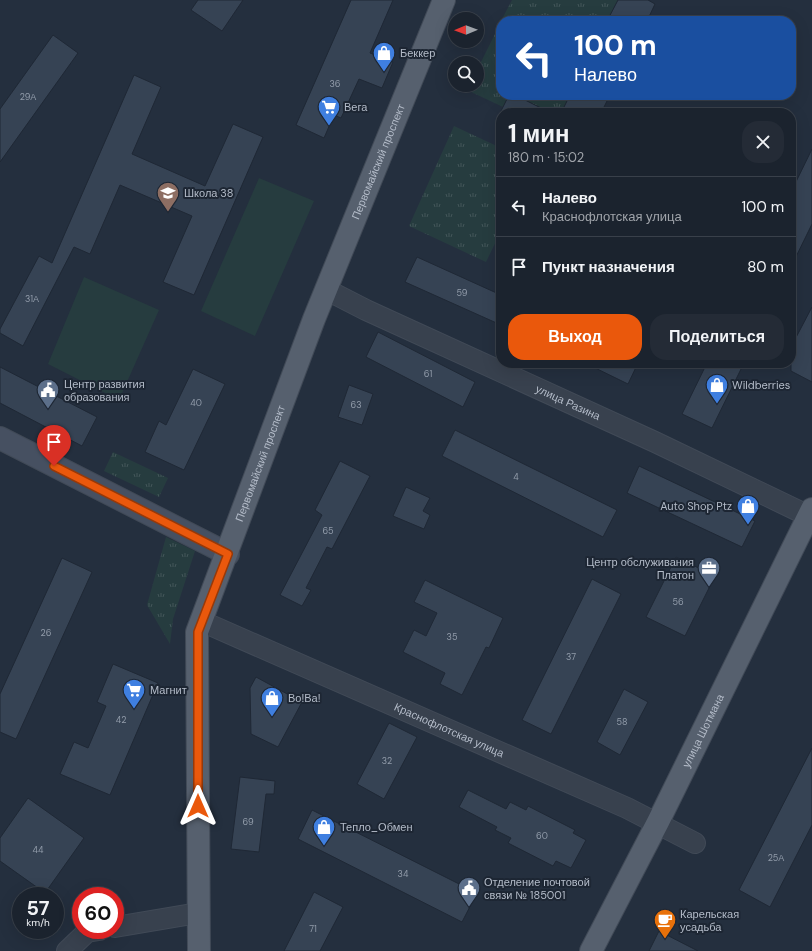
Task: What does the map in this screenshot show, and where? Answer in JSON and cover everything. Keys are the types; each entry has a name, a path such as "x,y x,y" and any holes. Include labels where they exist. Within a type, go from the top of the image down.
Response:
{"main road":[{"name":"Первомайский проспект","path":"199,951 198,632 314,319 444,0"},
{"name":"улица Шотмана","path":"591,951 658,822 810,512"}],"street":[{"name":"улица Разина","path":"327,290 366,310 810,512"},
{"path":"0,438 228,554"},
{"name":"Краснофлотская улица","path":"201,621 658,822 695,843"},
{"path":"124,925 198,913"},
{"path":"66,951 80,939"}],"green space":[{"path":"512,0 618,0 610,16 504,16"},
{"path":"496,32 496,100 506,100 503,107 471,92 484,92 484,56"},
{"path":"525,100 568,100 564,108 541,108"},
{"path":"454,126 496,146 496,241 486,262 409,226"},
{"path":"259,178 314,201 255,336 201,311"},
{"path":"84,277 159,310 119,400 48,364"},
{"path":"113,452 168,478 159,497 104,471"},
{"path":"166,537 195,551 173,619 170,644 147,605"}],"building":[{"path":"198,0 243,0 222,31 191,10"},
{"path":"351,0 393,0 370,53 393,62 382,88 359,79 341,118 334,115 324,138 296,125"},
{"path":"618,0 648,0 655,4 649,16 610,16"},
{"path":"53,35 78,53 0,162 0,109"},
{"path":"134,75 161,87 132,154 205,186 233,124 263,137 194,295 163,282 192,216 120,185 90,254 74,247 23,346 0,333 0,329 39,256 52,263"},
{"path":"506,100 525,100 541,108 502,108"},
{"path":"568,100 608,100 604,108 564,108"},
{"path":"812,149 812,224 796,257 796,182"},
{"path":"417,257 496,293 496,323 405,282"},
{"path":"812,307 812,382 791,371 791,368 796,368 796,337"},
{"path":"378,332 475,382 463,407 366,357"},
{"name":"Центр развития образования","path":"0,367 97,417 82,446 0,403"},
{"path":"595,368 636,368 628,384"},
{"path":"705,368 742,368 712,428 682,414"},
{"path":"193,369 225,384 184,470 145,452 159,421 166,425"},
{"path":"349,385 373,394 362,425 338,417"},
{"path":"455,430 617,510 603,537 442,456"},
{"path":"340,461 370,476 332,549 327,547 306,588 311,590 302,606 280,595 322,515 315,510"},
{"path":"639,466 755,521 742,547 627,493"},
{"path":"406,487 430,498 423,511 430,515 424,529 393,516"},
{"path":"676,557 715,576 685,636 646,617"},
{"path":"62,558 92,572 16,739 0,732 0,694"},
{"path":"592,579 621,594 551,734 522,720"},
{"path":"425,580 503,618 489,648 486,647 462,695 440,684 445,673 403,652 414,630 426,636 437,613 414,602"},
{"path":"113,664 158,683 110,795 60,774 74,742 88,748 106,706 97,702"},
{"name":"Во!Ва!","path":"256,677 302,702 278,747 251,734 250,688"},
{"path":"624,689 648,702 620,755 597,742"},
{"path":"389,723 417,737 384,799 357,784"},
{"path":"812,748 812,825 770,907 739,890"},
{"path":"240,777 275,781 274,794 266,794 259,852 231,849"},
{"path":"468,790 506,809 510,802 526,810 528,806 575,830 573,833 586,840 571,868 556,861 553,866 508,843 511,838 495,830 497,827 459,807"},
{"path":"28,798 84,838 49,887 37,887 0,861 0,838"},
{"path":"312,810 477,893 462,922 298,839"},
{"path":"314,892 343,907 320,951 284,951"},
{"name":"Карельская усадьба","path":"659,931 698,951 649,951"}],"place":[{"name":"Беккер","path":"384,72"},
{"name":"Вега","path":"329,126"},
{"name":"Школа 38","path":"168,212"},
{"name":"Wildberries","path":"717,404"},
{"name":"Центр развития образования","path":"48,410"},
{"name":"Auto Shop Ptz","path":"748,526"},
{"name":"Центр обслуживания Платон","path":"709,588"},
{"name":"Магнит","path":"134,710"},
{"name":"Во!Ва!","path":"272,718"},
{"name":"Тепло_Обмен","path":"324,846"},
{"name":"Отделение почтовой связи № 185001","path":"469,908"},
{"name":"Карельская усадьба","path":"665,940"}],"route":[{"path":"54,466 228,554 198,632 198,806"}]}
